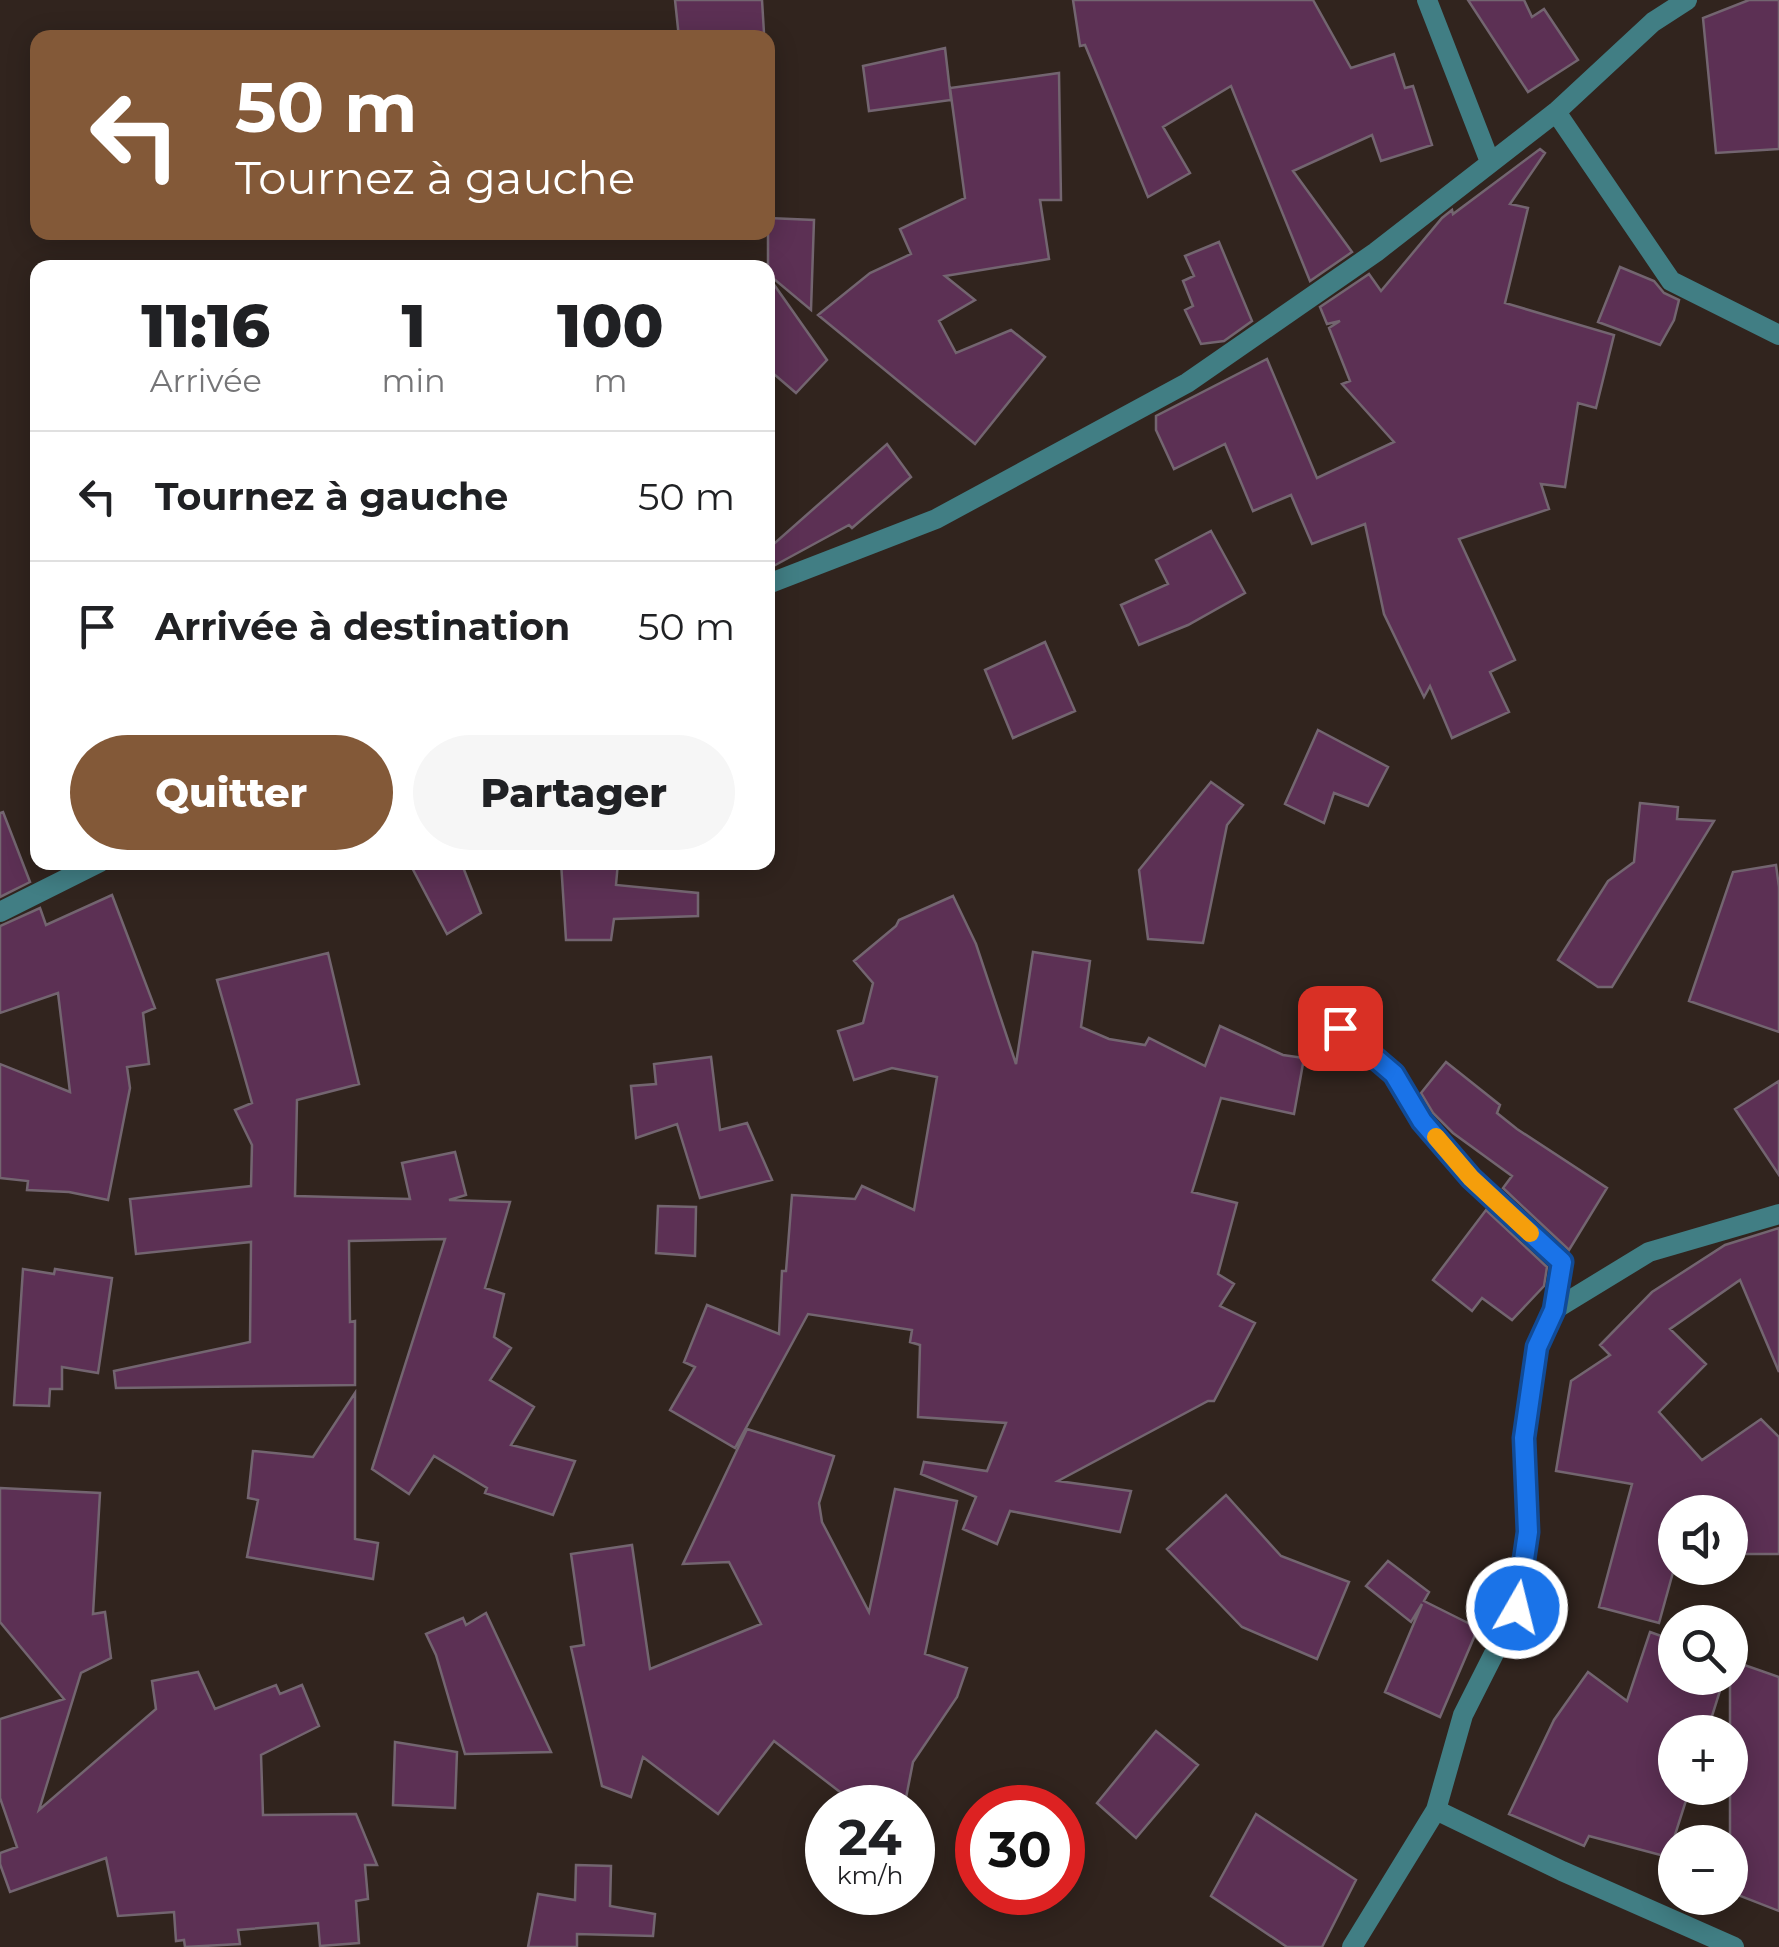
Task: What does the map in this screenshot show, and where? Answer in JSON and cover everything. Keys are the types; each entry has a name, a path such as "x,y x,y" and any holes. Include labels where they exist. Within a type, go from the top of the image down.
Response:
{"street":[{"path":"1427,0 1490,162"},
{"path":"775,581 936,519 1187,382 1376,252 1556,112 1654,22 1688,0"},
{"path":"1556,112 1671,281 1779,335"},
{"path":"0,912 84,870"},
{"path":"1340,1028 1394,1074 1422,1121 1471,1178 1562,1262 1554,1310 1537,1347 1524,1438 1528,1532 1517,1608 1463,1715 1436,1810 1352,1947"},
{"path":"1554,1310 1649,1252 1779,1214"},
{"path":"1436,1810 1734,1947"}],"building":[{"path":"675,0 762,0 764,30 678,30"},
{"path":"1073,0 1313,0 1351,68 1394,54 1405,88 1413,86 1432,145 1381,161 1372,135 1293,171 1352,252 1310,281 1231,86 1163,127 1190,173 1148,197 1085,45 1080,46"},
{"path":"1468,0 1524,0 1532,17 1544,9 1578,60 1528,92"},
{"path":"1749,0 1779,0 1779,149 1716,153 1703,18"},
{"path":"945,48 951,100 869,111 863,66"},
{"path":"1059,73 1061,200 1040,200 1049,259 945,276 975,300 939,321 956,353 1011,330 1045,357 975,444 818,315 870,273 911,254 900,229 965,198 950,88"},
{"path":"1540,149 1545,153 1510,204 1528,208 1505,303 1614,335 1596,408 1578,403 1565,487 1541,484 1549,509 1459,539 1515,660 1490,672 1509,712 1452,738 1430,686 1424,697 1384,614 1365,524 1312,544 1291,495 1253,511 1225,444 1174,469 1156,430 1156,416 1267,359 1317,478 1394,442 1342,384 1350,381 1329,328 1340,321 1327,324 1320,307 1369,274 1381,291 1442,218 1452,210 1453,214"},
{"path":"775,218 814,220 811,310 775,280 775,260 768,260 768,240 775,240"},
{"path":"1219,242 1252,321 1224,341 1201,344 1185,310 1193,306 1183,281 1194,276 1185,256"},
{"path":"1620,267 1654,281 1664,293 1679,300 1674,320 1660,345 1598,322"},
{"path":"775,286 827,360 796,393 775,375"},
{"path":"887,444 911,477 852,528 849,525 775,565 775,543"},
{"path":"1211,531 1245,593 1188,625 1139,645 1121,605 1168,584 1156,560"},
{"path":"1045,642 1075,711 1013,738 985,670"},
{"path":"1318,730 1388,767 1368,806 1334,793 1324,823 1285,804"},
{"path":"1211,782 1243,805 1227,825 1203,943 1148,939 1139,870"},
{"path":"1640,803 1678,807 1677,819 1714,821 1612,987 1598,987 1558,960 1608,881 1634,862"},
{"path":"3,812 30,882 0,897 0,813"},
{"path":"1776,865 1779,1032 1689,1001 1733,872"},
{"path":"413,870 464,870 481,913 447,934"},
{"path":"562,870 617,870 616,885 698,893 698,916 614,919 611,940 566,940"},
{"path":"112,895 155,1008 143,1013 149,1064 127,1067 130,1088 108,1200 69,1192 27,1190 28,1181 0,1178 0,1064 70,1092 58,993 0,1013 0,926 40,908 46,925"},
{"path":"953,896 976,944 1016,1064 1033,952 1090,961 1081,1027 1109,1039 1145,1045 1149,1038 1205,1066 1220,1026 1283,1055 1304,1058 1294,1114 1221,1098 1192,1192 1237,1203 1218,1274 1234,1284 1220,1306 1255,1323 1214,1401 1058,1481 1131,1491 1120,1532 1010,1511 997,1544 963,1529 976,1497 921,1474 924,1462 987,1471 1006,1423 918,1417 920,1345 910,1342 912,1330 808,1314 735,1448 670,1410 695,1367 684,1362 707,1305 779,1334 792,1195 855,1199 862,1186 914,1210 937,1077 892,1068 854,1080 838,1031 863,1023 873,983 854,961 899,920"},
{"path":"328,953 359,1084 297,1100 295,1196 410,1199 402,1163 455,1152 466,1195 449,1200 510,1202 485,1288 504,1294 494,1337 511,1348 490,1380 534,1407 511,1445 575,1461 553,1515 485,1493 487,1488 434,1456 409,1494 372,1469 445,1239 349,1241 355,1385 116,1388 114,1371 250,1342 251,1242 136,1254 130,1199 251,1186 252,1145 235,1110 252,1103 217,980"},
{"path":"711,1057 720,1130 747,1123 772,1180 700,1198 677,1124 636,1138 631,1086 656,1084 654,1064"},
{"path":"1446,1062 1500,1105 1497,1113 1517,1129 1607,1188 1569,1250 1503,1188 1512,1176 1453,1133 1433,1113 1421,1093"},
{"path":"1779,1081 1779,1175 1735,1109"},
{"path":"658,1206 696,1207 695,1256 656,1253"},
{"path":"1486,1210 1547,1267 1544,1286 1512,1320 1482,1298 1472,1311 1433,1280"},
{"path":"1779,1228 1779,1372 1740,1280 1670,1329 1706,1364 1659,1412 1702,1460 1761,1419 1779,1437 1779,1554 1748,1554 1748,1495 1658,1495 1658,1585 1669,1585 1664,1605 1658,1605 1658,1623 1599,1607 1632,1484 1556,1471 1571,1381 1610,1355 1600,1345 1652,1292 1725,1245"},
{"path":"23,1269 54,1274 55,1269 112,1278 98,1373 62,1367 62,1389 50,1389 49,1406 14,1405"},
{"path":"355,1393 355,1539 378,1543 373,1579 247,1557 258,1500 248,1498 253,1451 313,1457"},
{"path":"747,1429 834,1456 819,1503 822,1522 869,1612 895,1489 957,1501 925,1654 967,1668 957,1697 913,1762 908,1785 831,1785 774,1741 718,1814 643,1757 631,1797 602,1786 571,1647 584,1645 571,1554 632,1545 650,1669 761,1624 729,1562 683,1564"},
{"path":"0,1488 100,1493 93,1614 105,1612 111,1658 81,1673 39,1810 156,1709 152,1681 198,1672 215,1709 276,1685 280,1694 302,1685 319,1726 261,1755 263,1815 356,1814 377,1865 365,1865 368,1899 356,1901 359,1943 320,1946 318,1923 238,1930 240,1944 185,1947 184,1940 176,1941 174,1912 118,1916 106,1858 10,1892 0,1853 17,1847 0,1798 0,1719 64,1699 0,1622"},
{"path":"1226,1495 1281,1556 1349,1582 1317,1659 1242,1627 1167,1549"},
{"path":"1388,1561 1429,1592 1424,1601 1478,1628 1440,1717 1385,1692 1422,1604 1411,1622 1366,1586"},
{"path":"486,1613 551,1752 465,1754 436,1655 426,1634 463,1618 466,1625"},
{"path":"1650,1632 1658,1635 1658,1695 1719,1695 1712,1715 1658,1715 1658,1805 1685,1805 1678,1825 1658,1825 1658,1854 1589,1836 1584,1846 1509,1814 1554,1720 1588,1672 1627,1701"},
{"path":"1748,1666 1779,1677 1779,1911 1748,1899 1748,1825 1730,1825 1730,1805 1748,1805 1748,1715 1730,1715 1730,1695 1748,1695"},
{"path":"1156,1731 1198,1765 1136,1838 1097,1803"},
{"path":"395,1742 457,1752 455,1808 393,1805"},
{"path":"1256,1814 1356,1880 1322,1947 1287,1947 1211,1896"},
{"path":"576,1865 611,1866 610,1906 655,1914 653,1936 577,1934 577,1947 528,1947 538,1894 575,1900"}],"slow traffic":[{"path":"1436,1137 1471,1178 1530,1233"}],"route":[{"path":"1340,1028 1394,1074 1422,1121 1471,1178 1562,1262 1554,1310 1537,1347 1524,1438 1528,1532 1517,1608"}]}
